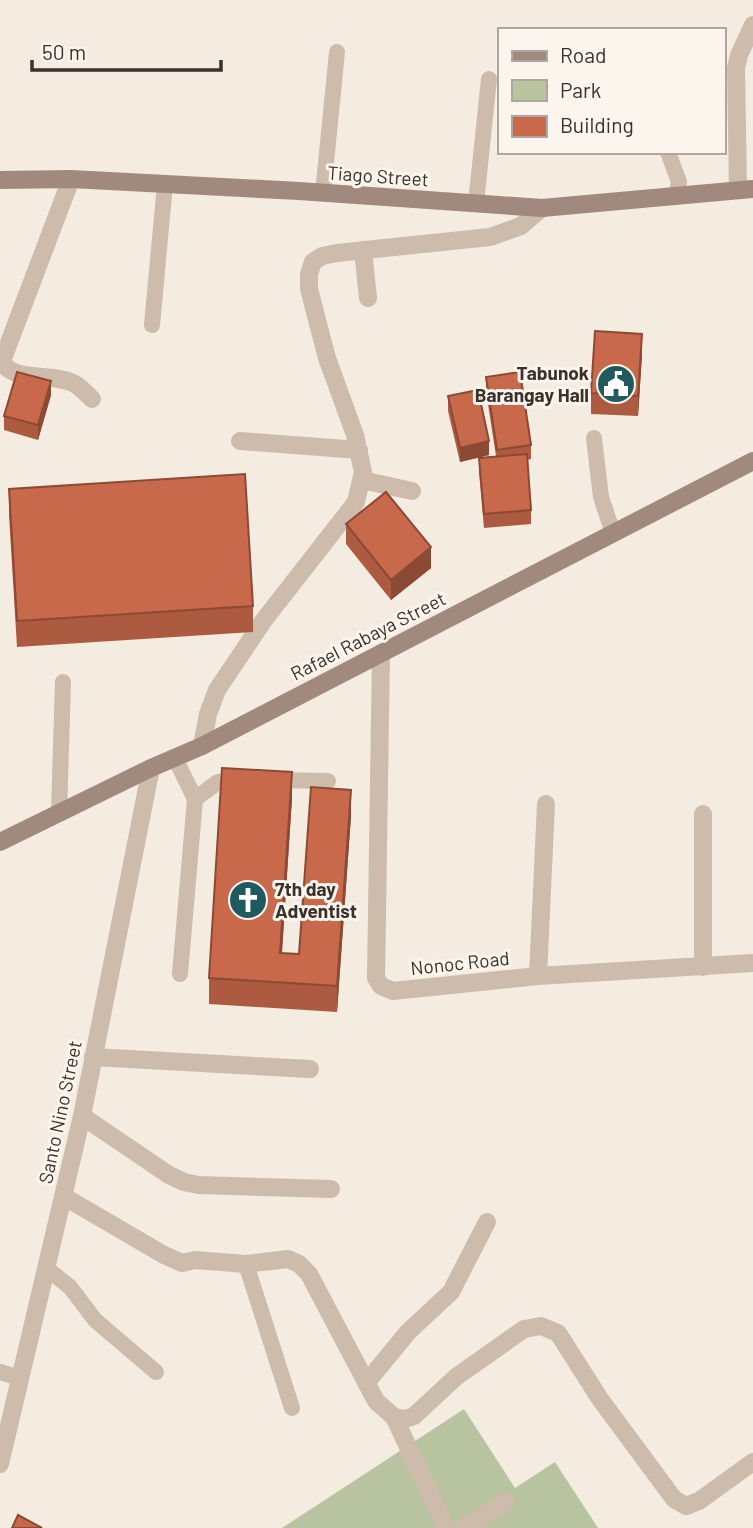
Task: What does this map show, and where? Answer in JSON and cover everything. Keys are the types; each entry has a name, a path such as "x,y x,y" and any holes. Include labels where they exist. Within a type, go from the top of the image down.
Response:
{"main road":[{"name":"Tiago Street","path":"0,180 71,179 542,208 746,189"},
{"name":"Rafael Rabaya Street","path":"0,842 202,746 753,461"}],"street":[{"path":"746,189 736,68 739,55 751,35"},
{"path":"71,179 2,360 5,369 12,373 65,381 74,384 92,399"},
{"path":"202,746 208,714 217,690 264,620 356,502 362,480 359,450 327,358 309,289 309,274 313,262 322,256 363,250 490,237 521,226 542,208"},
{"path":"363,250 368,298"},
{"path":"240,441 359,450"},
{"path":"362,480 412,491"},
{"name":"Nonoc Road","path":"381,653 376,978 381,985 393,991 538,976 753,964"},
{"name":"Santo Nino Street","path":"0,1464 82,1116 151,768"},
{"path":"538,976 546,804"},
{"path":"703,814 703,967"},
{"path":"93,1057 310,1069"},
{"path":"82,1116 169,1175 184,1182 198,1185 331,1189"},
{"path":"63,1196 182,1263 195,1261 246,1264 288,1259 299,1264 309,1274 376,1401 394,1417 446,1528"},
{"path":"367,1382 408,1332 451,1292 487,1222"},
{"path":"394,1417 405,1419 414,1416 456,1377 524,1329 541,1326 558,1333 600,1399 674,1499 686,1506 699,1501 753,1462"},
{"path":"463,1528 506,1502"}],"lane":[{"path":"323,193 337,52"},
{"path":"476,203 489,79"},
{"path":"666,154 679,182 676,197"},
{"path":"152,325 165,184"},
{"path":"594,438 601,497 613,533"},
{"path":"58,813 63,682"},
{"path":"175,758 195,799 180,974"},
{"path":"195,799 218,782 258,779 328,781"},
{"path":"246,1264 292,1408"},
{"path":"46,1268 70,1287 95,1320 156,1372"},
{"path":"0,1372 20,1378"}],"green space":[{"path":"464,1409 515,1488 555,1462 598,1528 282,1528"}],"building":[{"name":"Tabunok Barangay Hall","path":"595,331 642,334 638,396 591,393"},
{"path":"17,372 51,381 38,425 4,416"},
{"path":"520,372 531,445 497,450 486,377"},
{"path":"478,390 489,441 460,448 448,396"},
{"path":"527,454 531,510 484,514 479,458"},
{"path":"245,474 253,606 17,621 9,489"},
{"path":"386,492 431,547 391,580 346,524"},
{"path":"222,768 292,772 280,953 299,954 311,787 351,790 337,986 209,978"},
{"path":"18,1515 42,1528 12,1528"}],"place":[{"name":"Tabunok Barangay Hall","path":"616,384"},
{"name":"7th day Adventist","path":"248,900"}]}
